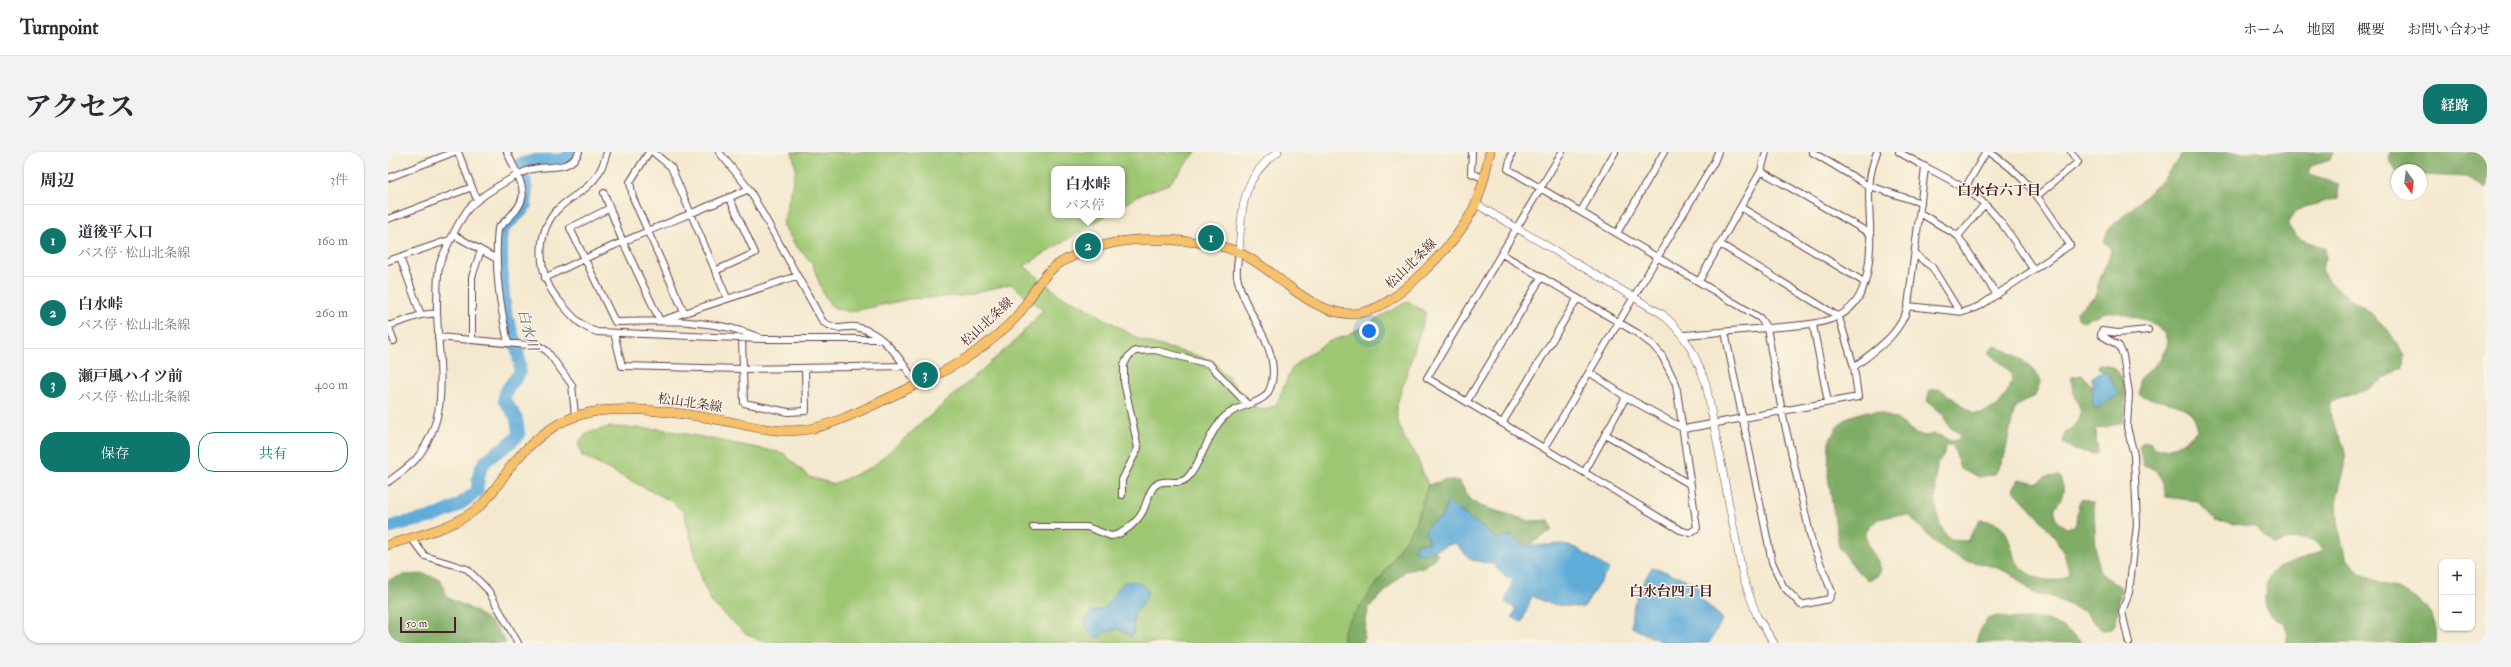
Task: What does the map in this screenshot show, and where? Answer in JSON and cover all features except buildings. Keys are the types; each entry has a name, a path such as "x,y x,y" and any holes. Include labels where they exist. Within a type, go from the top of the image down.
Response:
{"main road":[{"name":"松山北条線","path":"388,545 440,528 476,509 493,492 516,460 538,439 556,426 575,416 598,411 641,410 714,419 773,430 802,430 825,425 917,385 974,355 1016,316 1051,269 1078,254 1116,242 1141,240 1194,242 1239,252 1321,308 1345,314 1369,312 1396,297 1452,242 1476,204 1490,152"}],"street":[{"path":"388,178 454,152"},
{"path":"458,152 477,200"},
{"path":"507,152 518,176 523,200 519,210 498,228 495,258 499,300 508,343"},
{"path":"388,482 415,459 434,430 441,395 437,313 441,262 466,211 477,200 526,171 543,167 567,165 576,159 579,152"},
{"path":"608,152 598,175 557,210 548,223 541,252 541,266 545,278 554,294 575,319 589,330 614,333 761,339 878,339"},
{"path":"649,152 630,182 633,198 684,312"},
{"path":"653,152 671,167 727,298"},
{"path":"719,152 749,189 823,322 837,328 855,326 878,339 896,353 917,385"},
{"path":"1032,527 1087,527 1111,536 1122,533 1143,512 1156,485 1160,482 1180,482 1186,478 1193,470 1205,444 1224,418 1247,404 1262,400 1269,393 1272,373 1268,348 1238,281 1239,252 1242,212 1247,188 1259,168 1278,152"},
{"path":"1472,152 1471,173 1483,178"},
{"path":"1512,152 1508,169 1760,318 1767,328 1782,412 1812,543 1832,592 1829,599 1801,605 1782,586 1772,562 1741,419 1725,332"},
{"path":"1502,254 1578,300 1618,322 1653,345 1662,356 1676,384 1684,429 1697,528 1690,533 1680,530 1585,471 1427,378 1502,254 1518,228 1562,152"},
{"path":"1581,211 1615,152"},
{"path":"1617,233 1664,152"},
{"path":"1544,448 1658,257 1718,152"},
{"path":"1699,281 1742,208 1761,171 1764,152"},
{"path":"1812,152 1867,185 1921,203"},
{"path":"1684,335 1813,325 1839,317 1855,302 1864,282 1871,234 1867,185 1877,152"},
{"path":"1899,152 1925,168 1965,188 2000,222 2033,270"},
{"path":"1908,306 1959,312 1980,306 2070,245 2038,195 2010,165 1988,152 1965,188"},
{"path":"2038,195 2078,162 2071,152"},
{"path":"1854,367 1897,332 1908,306 1925,168"},
{"path":"1761,171 1871,234"},
{"path":"388,219 472,186"},
{"path":"545,278 622,240 648,233 749,189"},
{"path":"604,193 622,240 660,321"},
{"path":"715,271 755,253 729,197"},
{"path":"1476,204 1634,296 1662,314 1684,335 1699,364 1706,384 1743,577 1757,616 1774,643"},
{"path":"1958,236 1984,205"},
{"path":"610,208 570,228 583,259 615,322 660,321 719,325 741,330 761,339"},
{"path":"1742,208 1864,282"},
{"path":"1920,213 1958,236 1997,295"},
{"path":"388,261 453,237 495,258"},
{"path":"1589,372 1626,397 1684,429 1858,397 1854,367 1839,317 1720,244"},
{"path":"472,340 472,278 481,250"},
{"path":"1915,254 1932,267 1959,312"},
{"path":"400,257 421,315"},
{"path":"660,321 797,276"},
{"path":"1467,401 1541,278"},
{"path":"1503,422 1578,300"},
{"path":"394,341 388,326 421,315 437,313"},
{"path":"1813,325 1828,402"},
{"path":"2129,643 2122,612 2129,592 2138,525 2134,455 2127,427 2130,393 2121,351 2113,341 2101,335 2102,331 2118,333 2148,330"},
{"path":"614,333 622,366 742,369 905,366"},
{"path":"438,337 539,346 547,351 572,385 575,416"},
{"path":"742,338 744,403 788,412 806,410 805,368"},
{"path":"1122,495 1122,480 1138,448 1124,382 1124,365 1128,356 1135,351 1155,350 1209,364 1247,404"},
{"path":"1585,471 1626,397"},
{"path":"1605,434 1691,485"},
{"path":"411,538 425,556 467,569 488,590 518,643"}],"green space":[{"path":"792,152 1196,152 1169,184 1139,195 1125,204 1125,166 1051,166 1051,218 1102,218 1024,266 1061,296 1084,306 1140,340 1212,360 1257,409 1264,410 1276,405 1291,370 1300,360 1328,342 1348,335 1408,301 1426,313 1396,407 1398,422 1405,440 1414,451 1428,485 1415,524 1376,585 1347,624 1343,633 1343,643 765,643 745,633 712,603 703,583 684,513 673,502 582,456 578,443 587,433 610,427 661,429 783,453 809,477 834,484 872,467 1016,340 1043,310 1011,284 962,296 909,299 850,312 832,307 823,293 812,263 795,245 783,224 796,169"},
{"path":"2183,152 2333,152 2330,160 2311,166 2308,172 2339,185 2338,198 2305,207 2294,213 2288,225 2300,239 2325,248 2326,259 2321,270 2333,285 2377,318 2385,326 2404,355 2403,367 2365,391 2339,398 2331,403 2331,418 2344,447 2345,454 2344,469 2337,500 2341,538 2349,561 2359,571 2403,592 2417,600 2428,610 2435,624 2436,643 2285,643 2288,635 2284,623 2270,615 2266,609 2266,586 2270,576 2276,570 2284,565 2312,556 2322,550 2318,544 2313,540 2300,539 2273,544 2255,527 2216,521 2197,501 2166,497 2162,481 2158,473 2150,467 2143,465 2139,446 2144,441 2151,443 2157,449 2174,447 2184,442 2197,430 2195,420 2191,413 2184,408 2139,394 2140,378 2160,360 2168,344 2164,332 2149,321 2116,312 2106,312 2083,321 2078,318 2077,311 2096,296 2098,284 2108,261 2111,249 2104,241 2108,230 2163,180"},
{"path":"2391,152 2487,152 2487,188 2466,177 2427,175 2427,164 2392,164 2389,158"},
{"path":"1995,346 2021,359 2037,374 2041,380 2035,396 2015,407 2004,458 1995,474 1979,477 1960,468 1953,445 1946,445 1943,457 1937,463 1935,493 1937,513 1940,523 1950,540 1967,541 1980,520 1995,523 2005,531 2013,554 2021,568 2027,573 2042,579 2057,580 2069,573 2062,549 2039,518 2013,489 2019,479 2037,483 2045,477 2059,476 2063,485 2063,493 2055,507 2055,518 2066,528 2075,526 2079,505 2082,499 2093,503 2096,551 2099,568 2103,575 2121,588 2116,622 2112,629 2102,630 2083,611 2049,596 2036,595 2011,574 1996,567 1964,560 1952,554 1933,541 1910,516 1897,515 1878,519 1866,531 1868,544 1877,559 1881,570 1877,576 1868,580 1858,572 1839,547 1828,476 1829,442 1836,428 1848,417 1867,411 1878,412 1898,420 1915,433 1925,436 1935,434 1953,441 1959,439 1960,435 1949,426 1944,415 1927,401 1930,390 1940,389 1974,414 1995,407 2003,398 2013,379 2006,367 1989,352"},
{"path":"2099,364 2109,366 2121,377 2124,386 2125,405 2123,423 2095,429 2098,452 2095,454 2074,450 2063,443 2065,432 2074,426 2079,420 2080,413 2072,386 2072,377 2083,375 2093,389 2093,398 2108,374 2098,369"},
{"path":"1445,480 1459,481 1471,500 1480,506 1530,521 1549,520 1552,530 1528,546 1509,536 1497,539 1448,502 1442,517 1429,525 1429,543 1422,554 1435,551 1438,555 1424,567 1405,571 1368,609 1363,643 1343,643 1343,633 1347,624 1376,585 1415,524 1428,485"},
{"path":"424,574 440,579 448,598 482,615 501,634 506,643 388,643 388,580 403,575"},
{"path":"1997,616 2013,619 2038,619 2051,621 2068,631 2082,643 1977,643 1978,635 1986,620"}],"water":[{"path":"2103,372 2108,374 2119,395 2096,409 2093,405 2092,377"},
{"path":"1448,502 1497,539 1509,536 1528,546 1561,544 1576,548 1609,569 1583,608 1550,604 1532,596 1522,622 1512,617 1516,609 1505,602 1513,580 1502,574 1493,564 1471,560 1455,543 1422,554 1413,550 1416,544 1429,543 1425,531 1429,525 1442,517"},
{"path":"1652,567 1683,578 1703,590 1699,597 1723,619 1709,643 1665,643 1632,627 1632,611 1634,604 1640,588"},
{"path":"1132,581 1146,587 1148,592 1144,601 1133,616 1134,634 1131,637 1120,629 1105,632 1100,637 1093,637 1084,623 1090,612 1103,609 1124,582"}],"waterway":[{"name":"白水川","path":"521,169 519,165 537,160 563,160 573,152"},
{"name":"白水川","path":"388,528 398,524 441,514 466,500 477,491 480,472 485,462 519,435 516,417 504,400 506,391 518,376 520,361 504,303 502,230 525,207 525,181"}],"place":[{"name":"道後平入口","path":"1211,238"},
{"name":"白水峠","path":"1088,246"},
{"name":"瀬戸風ハイツ前","path":"925,375"}],"district":[{"name":"白水台六丁目","path":"1999,190"},
{"name":"白水台四丁目","path":"1671,591"}]}
